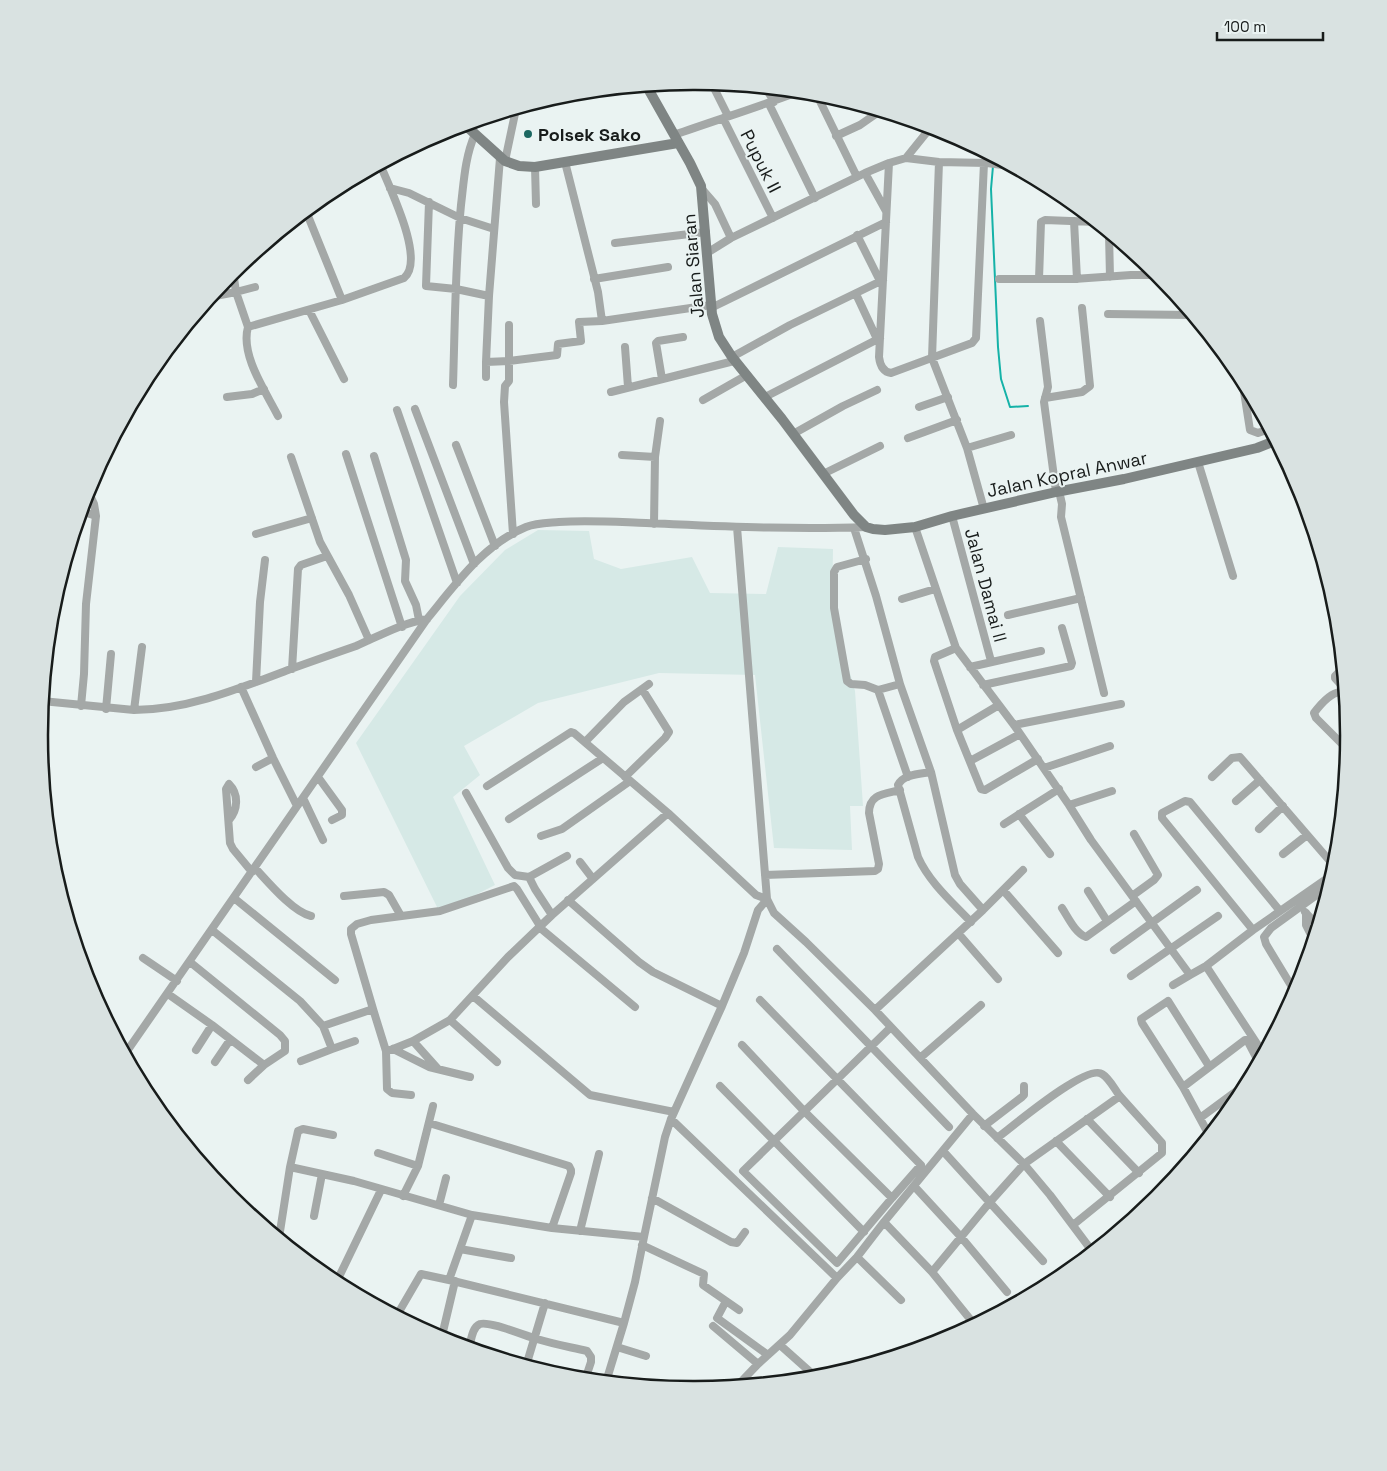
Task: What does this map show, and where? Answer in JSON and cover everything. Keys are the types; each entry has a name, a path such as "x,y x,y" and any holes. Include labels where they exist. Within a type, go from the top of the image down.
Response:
{"street":[{"name":"Pupuk II","path":"714,90 773,218"},
{"name":"Jalan Siaran","path":"649,91 696,174 702,189 711,307 716,331 733,359 765,397 866,527"},
{"path":"768,94 815,198"},
{"path":"470,130 503,159 519,166 535,167 676,139 726,117 787,96"},
{"path":"822,102 857,177"},
{"path":"486,377 494,229 503,159 514,116"},
{"path":"836,136 873,116"},
{"path":"906,158 926,133"},
{"path":"453,385 460,218 466,159 475,134"},
{"path":"707,253 731,238 889,163 906,158 939,162 994,164"},
{"path":"565,162 594,279 602,320"},
{"path":"939,162 932,358 967,448 984,509"},
{"path":"889,163 878,339 880,364 888,373 896,372 972,343 976,338 985,163"},
{"path":"535,167 536,204"},
{"path":"248,327 294,312 309,310 342,300 404,278 409,272 410,241 382,170"},
{"path":"865,173 886,212"},
{"path":"390,188 410,193 460,218 494,229"},
{"path":"702,189 718,210 731,238"},
{"path":"429,202 426,286 456,289 489,296"},
{"path":"308,217 342,300"},
{"path":"1039,279 1041,222 1045,220 1085,221"},
{"path":"1074,221 1077,279"},
{"path":"486,362 557,355 558,344 581,341 578,323 580,321 711,307 886,222"},
{"path":"616,242 706,232"},
{"path":"858,235 881,281"},
{"path":"1110,242 1110,276"},
{"path":"594,279 668,267"},
{"path":"999,279 1077,279 1146,275"},
{"path":"611,392 733,359 790,325 881,281"},
{"path":"235,282 236,292 248,327 246,342 258,379 278,416"},
{"path":"222,295 256,287"},
{"path":"856,294 878,339"},
{"path":"1045,398 1082,392 1090,386 1082,308"},
{"path":"309,310 344,379"},
{"path":"1108,314 1183,315"},
{"path":"1040,321 1048,387 1044,402 1057,492 1062,504 1062,517 1104,693"},
{"path":"509,325 509,381 505,386 504,402 513,534"},
{"path":"662,379 656,343 658,341 683,337"},
{"path":"765,397 878,339"},
{"path":"625,347 628,387"},
{"path":"703,400 747,375"},
{"path":"227,397 252,394 264,389"},
{"path":"793,434 843,406 877,390"},
{"path":"919,407 948,397"},
{"path":"1249,406 1250,430 1258,433 1263,431"},
{"path":"415,409 474,564"},
{"path":"397,410 457,583"},
{"path":"908,438 957,420"},
{"path":"654,524 655,457 660,422"},
{"path":"967,448 1010,435"},
{"name":"Jalan Kopral Anwar","path":"866,527 878,530 915,527 952,516 1124,479 1257,448 1269,443"},
{"path":"456,445 495,546"},
{"path":"823,474 880,446"},
{"path":"346,454 402,627"},
{"path":"622,455 655,457"},
{"path":"374,456 406,560 405,581 423,620"},
{"path":"291,457 326,556 349,595 369,640"},
{"path":"1198,462 1233,576"},
{"path":"80,706 84,674 86,604 96,516 92,500"},
{"path":"88,513 96,516"},
{"name":"Jalan Damai II","path":"952,516 991,661"},
{"path":"256,534 312,518"},
{"path":"129,1049 318,777 423,620 474,564 495,546 524,528 540,523 587,520 737,527 866,527"},
{"path":"737,527 768,901 774,913 875,1010 984,1126 1024,1164 1089,1247"},
{"path":"915,527 956,648 1014,724 1070,804 1091,840 1190,975"},
{"path":"854,528 866,559 900,684 932,772 955,875 960,884 983,910"},
{"path":"292,669 298,569 301,565 326,556"},
{"path":"866,559 836,569 834,608 847,681 851,684 865,685 878,690 900,684"},
{"path":"256,682 260,602 265,560"},
{"path":"902,599 935,589"},
{"path":"1008,615 1080,598"},
{"path":"49,702 106,709 134,710 180,706 242,687 423,620"},
{"path":"984,685 1071,666 1072,663 1062,628"},
{"path":"134,710 142,648"},
{"path":"956,648 933,658 957,730 981,789 984,791 1038,759"},
{"path":"970,667 1041,651"},
{"path":"106,709 111,654"},
{"path":"541,836 562,830 628,779 665,738 668,732 646,686 624,702 585,742"},
{"path":"242,687 273,758 298,806"},
{"path":"878,690 908,777"},
{"path":"1338,692 1326,700 1314,713 1316,718 1340,742"},
{"path":"1014,724 1121,704"},
{"path":"957,730 999,705"},
{"path":"487,786 571,732 574,733 668,813 756,895 768,901"},
{"path":"970,762 1020,734"},
{"path":"1044,768 1110,746"},
{"path":"1212,777 1232,758 1240,757 1328,859"},
{"path":"256,767 273,758"},
{"path":"509,819 603,758"},
{"path":"932,772 908,777 899,782 898,785 922,866 943,893 971,922"},
{"path":"318,777 342,810 342,815 332,820"},
{"path":"1236,801 1260,780"},
{"path":"1004,824 1059,789"},
{"path":"765,875 875,871 878,869 879,864 869,805 878,796 900,790"},
{"path":"1070,804 1112,791"},
{"path":"466,793 508,868 515,875 529,877 567,856"},
{"path":"303,798 323,840"},
{"path":"1253,930 1162,818 1162,813 1185,800 1190,802 1280,911"},
{"path":"1259,829 1283,806"},
{"path":"389,1050 413,1041 450,1020 552,915 668,813"},
{"path":"1019,814 1050,854"},
{"path":"229,820 230,843 233,849 304,914 311,916"},
{"path":"1062,908 1076,930 1086,937 1154,880 1158,875 1134,834"},
{"path":"1283,854 1307,835"},
{"path":"580,862 592,878"},
{"path":"875,1010 971,922 1023,870"},
{"path":"529,877 552,915"},
{"path":"1173,985 1206,966 1253,930 1322,882"},
{"path":"411,1095 392,1093 386,1089 389,1050 373,1009 351,934 351,929 357,924 440,911 514,886 540,927 635,1007"},
{"path":"1004,890 1058,953"},
{"path":"1114,950 1198,890"},
{"path":"1088,891 1107,921"},
{"path":"344,896 384,892 389,896 400,916"},
{"path":"1290,983 1266,944 1264,937 1271,928 1303,910 1319,895"},
{"path":"234,898 335,980"},
{"path":"568,900 652,972 722,1006"},
{"path":"608,1376 635,1282 665,1137 744,953 758,910 768,901"},
{"path":"1303,910 1312,920"},
{"path":"1303,910 1309,930"},
{"path":"1131,976 1218,916"},
{"path":"212,930 300,1000 322,1026 332,1049"},
{"path":"958,933 998,979"},
{"path":"777,949 797,972 871,1045 949,1127"},
{"path":"143,958 176,981"},
{"path":"190,962 280,1035 284,1041 284,1051 264,1065 248,1080"},
{"path":"1206,966 1259,1047"},
{"path":"168,994 264,1065"},
{"path":"473,996 590,1095 673,1115 837,1278"},
{"path":"760,1000 836,1079 921,1164 837,1263 743,1171 744,1168 804,1110 836,1079 871,1045 891,1027"},
{"path":"1206,1129 1183,1087 1141,1019 1168,1001 1209,1066"},
{"path":"920,1058 981,1005"},
{"path":"322,1026 373,1009"},
{"path":"450,1020 497,1062"},
{"path":"196,1050 212,1025"},
{"path":"215,1062 230,1040"},
{"path":"1183,1087 1246,1040 1248,1040 1255,1054"},
{"path":"301,1061 355,1041"},
{"path":"413,1041 438,1069"},
{"path":"742,1046 892,1198"},
{"path":"389,1050 429,1067 470,1077"},
{"path":"997,1138 1069,1084 1091,1072 1104,1075 1163,1145 1162,1152 1139,1173 1073,1225"},
{"path":"720,1086 864,1232"},
{"path":"984,1126 1022,1097 1024,1086"},
{"path":"932,1272 1024,1164 1120,1096"},
{"path":"1200,1118 1229,1096"},
{"path":"403,1196 418,1166 433,1106"},
{"path":"743,1379 790,1335 857,1257 973,1114"},
{"path":"1088,1119 1139,1173"},
{"path":"429,1123 569,1166 571,1173 552,1228"},
{"path":"280,1231 296,1135 303,1129 333,1135"},
{"path":"1056,1141 1110,1196"},
{"path":"943,1151 1043,1261"},
{"path":"378,1153 418,1166"},
{"path":"580,1231 599,1154"},
{"path":"290,1167 354,1181 472,1215 643,1241 704,1274 702,1285 740,1310"},
{"path":"314,1216 322,1174"},
{"path":"439,1205 446,1178"},
{"path":"914,1186 961,1237 1007,1292"},
{"path":"339,1276 381,1190"},
{"path":"652,1198 731,1242 737,1243 745,1232"},
{"path":"443,1331 452,1280 472,1215"},
{"path":"884,1222 932,1272 970,1318"},
{"path":"460,1249 512,1258"},
{"path":"857,1257 901,1300"},
{"path":"400,1310 421,1274 624,1323"},
{"path":"726,1301 717,1318 768,1355"},
{"path":"528,1360 545,1303"},
{"path":"471,1341 473,1332 478,1325 501,1327 535,1339 589,1353 591,1362 588,1372"},
{"path":"713,1326 758,1364"},
{"path":"780,1345 809,1371"},
{"path":"617,1347 646,1356"}],"shaded area":[{"path":"538,530 589,531 594,559 621,569 692,557 710,593 766,594 778,547 833,549 832,610 855,691 863,806 850,806 852,850 774,848 755,675 659,673 538,703 464,746 480,775 453,797 495,885 440,913 356,743 460,596 505,550"}],"waterway":[{"path":"993,166 991,189 1001,379 1010,407 1028,406"}],"place":[{"name":"Polsek Sako","path":"528,134"}]}
